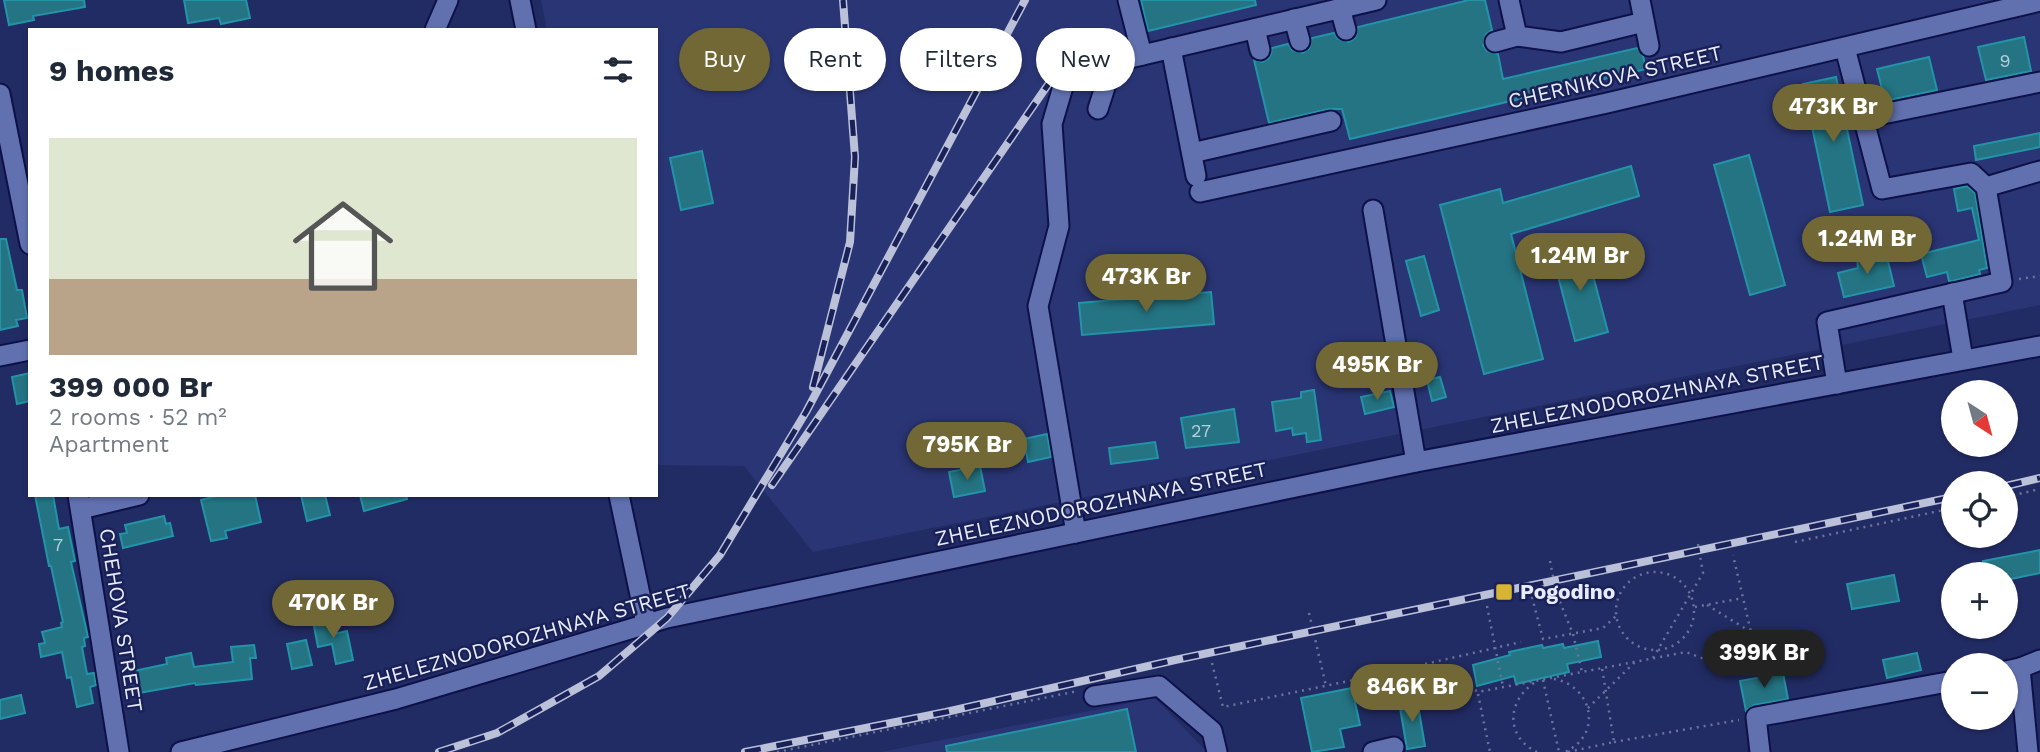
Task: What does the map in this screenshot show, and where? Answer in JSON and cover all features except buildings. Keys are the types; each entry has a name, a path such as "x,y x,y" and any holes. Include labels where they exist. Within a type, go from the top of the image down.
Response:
{"street":[{"path":"436,28 448,0"},
{"path":"520,0 526,28"},
{"path":"1128,0 1142,55"},
{"path":"1098,110 1113,62 1376,0"},
{"path":"1509,0 1517,36"},
{"path":"1640,0 1649,46"},
{"name":"CHERNIKOVA STREET","path":"1192,153 1198,184 1607,103 2040,1"},
{"path":"1340,8 1346,30"},
{"path":"1294,19 1300,41"},
{"path":"1495,42 1517,36 1561,42 1644,22"},
{"path":"1255,29 1260,50"},
{"path":"1171,48 1192,153 1331,121"},
{"path":"1837,384 1827,322 2003,282 1986,187 1970,173 1882,189 1845,48"},
{"path":"1863,118 2040,82"},
{"path":"1062,91 1052,124 1059,226 1038,306 1076,533"},
{"path":"0,94 21,153 28,224"},
{"path":"1986,187 2040,171"},
{"path":"1373,210 1416,461"},
{"path":"1951,293 1963,359"},
{"name":"ZHELEZNODOROZHNAYA STREET","path":"181,752 396,699 646,623 1416,461 2040,346"},
{"path":"0,356 28,350"},
{"path":"80,502 122,497"},
{"path":"619,497 646,623"},
{"name":"CHEHOVA STREET","path":"80,502 119,752"},
{"path":"2018,667 2040,660"},
{"path":"1760,752 1756,717 1941,683"},
{"path":"1086,694 1159,686 1212,731 1217,752"},
{"path":"2018,697 2028,752"},
{"path":"1373,752 1394,747"}],"path":[{"path":"2003,282 2040,276"},
{"path":"2018,494 2040,489"},
{"path":"1795,542 1941,511"},
{"path":"1653,658 1703,573 1698,544"},
{"path":"1373,676 1378,701 1465,684 1478,692 1686,652 1745,675 1760,671 1733,555"},
{"path":"1550,561 1556,592 1573,634 1582,672"},
{"path":"1646,573 1673,576 1691,594 1694,607 1694,616 1687,634 1673,646 1658,650 1645,649 1628,641 1622,634 1616,616 1616,606 1623,589 1637,576 1646,573"},
{"path":"1532,597 1542,639 1603,628 1616,616"},
{"path":"1694,607 1743,598"},
{"path":"1707,605 1751,632"},
{"path":"1487,606 1503,687"},
{"path":"1309,613 1326,686"},
{"path":"1212,663 1223,707 1521,642"},
{"path":"1588,708 1635,662"},
{"path":"1602,668 1614,742"},
{"path":"1537,752 1523,743 1517,735 1513,715 1519,696 1533,683 1553,679 1572,685 1585,699 1588,708 1589,718 1583,737 1567,752"},
{"path":"1543,680 1559,752"},
{"path":"1478,692 1490,752"},
{"path":"776,752 1086,694"},
{"path":"1567,752 1591,750 1614,742 1756,717"}],"shaded area":[{"path":"541,0 2040,0 2040,305 813,552 744,466 658,465 658,28 547,28"},
{"path":"1155,698 1207,752 881,752"}],"railway":[{"path":"813,387 850,242 855,157 843,0"},
{"path":"439,752 497,733 599,676 667,618 720,555 806,412 1025,0"},
{"path":"772,485 1044,91"},
{"path":"2018,483 2040,478"},
{"path":"745,752 946,712 1175,660 1941,500"}],"place":[{"name":"Pogodino","path":"1504,592"}]}
